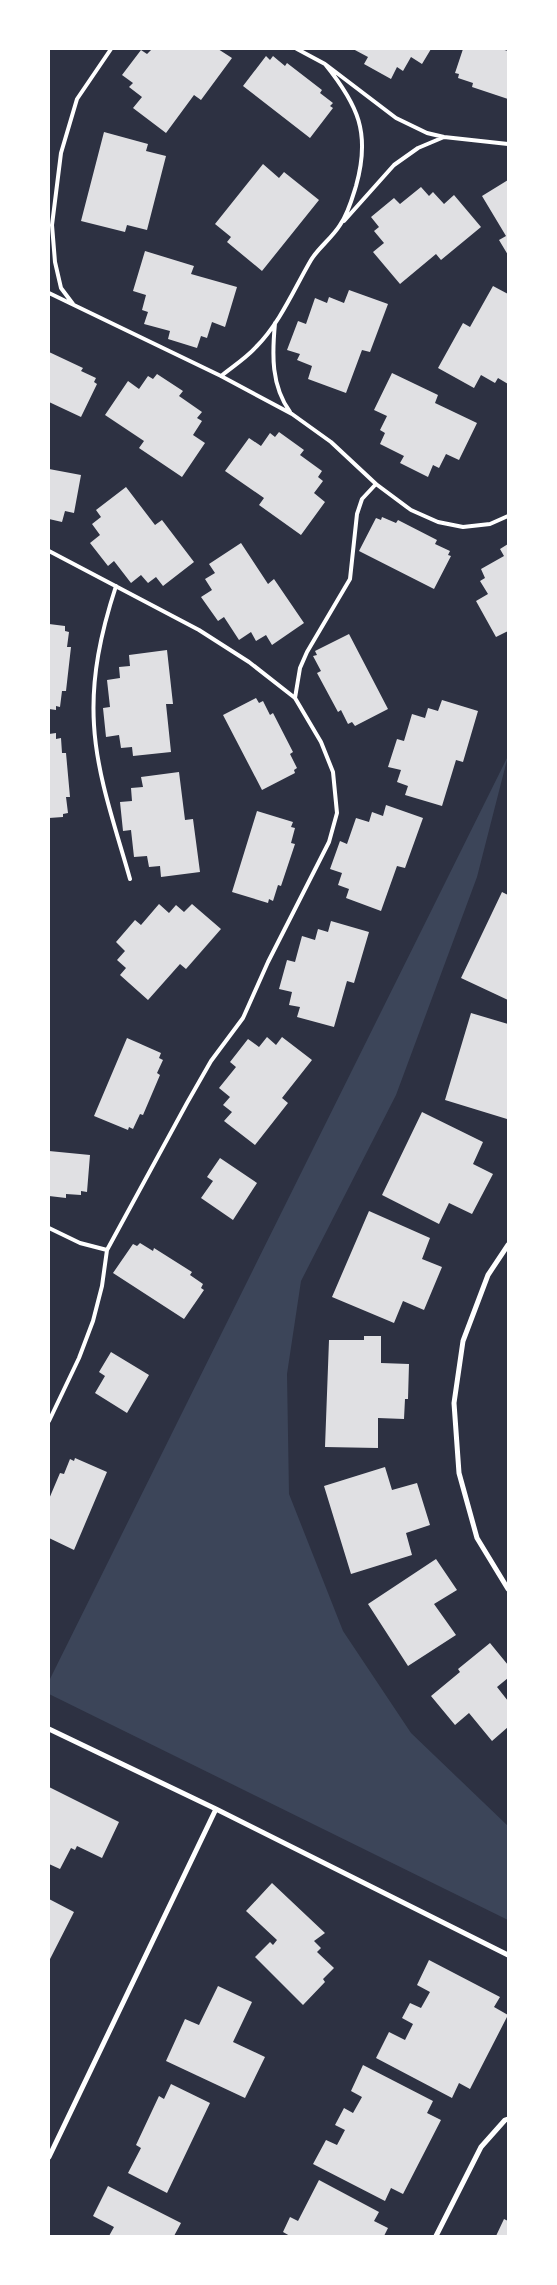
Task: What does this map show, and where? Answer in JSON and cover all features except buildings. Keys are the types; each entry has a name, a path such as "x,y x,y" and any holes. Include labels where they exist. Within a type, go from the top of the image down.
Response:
{"street":[{"path":"508,1245 488,1275 462,1341 454,1403 459,1473 477,1538 508,1589"},
{"path":"49,1730 216,1809 508,1955"},
{"path":"49,2157 216,1809"},
{"path":"436,2236 481,2147 505,2120 508,2120"}],"lane":[{"path":"297,49 325,64 396,118 427,133 444,137 508,144"},
{"path":"74,306 61,288 54,262 52,225 61,153 77,99 109,50"},
{"path":"325,64 346,90 357,115 362,142 361,170 351,202 341,225"},
{"path":"221,376 256,348 275,323 313,258 394,165 418,148 444,137"},
{"path":"49,230 52,225"},
{"path":"49,293 221,376 292,414 332,442 376,484 411,510 438,522 463,527 490,524 508,516"},
{"path":"275,323 272,354 276,386 281,399 292,414"},
{"path":"295,698 300,668 307,652 350,579 357,514 362,499 376,484"},
{"path":"49,551 198,630 232,652 295,698 321,742 333,772 337,813 329,842 268,962 243,1018 202,1078 106,1250 102,1286 93,1322 79,1358 49,1421"},
{"path":"116,586 102,628 94,676 94,726 101,772 130,879"},
{"path":"49,1228 80,1243 106,1250"}],"shaded area":[{"path":"508,756 477,877 396,1095 301,1281 287,1374 289,1494 343,1631 411,1733 508,1826 508,1920 49,1694 49,1681"}]}
